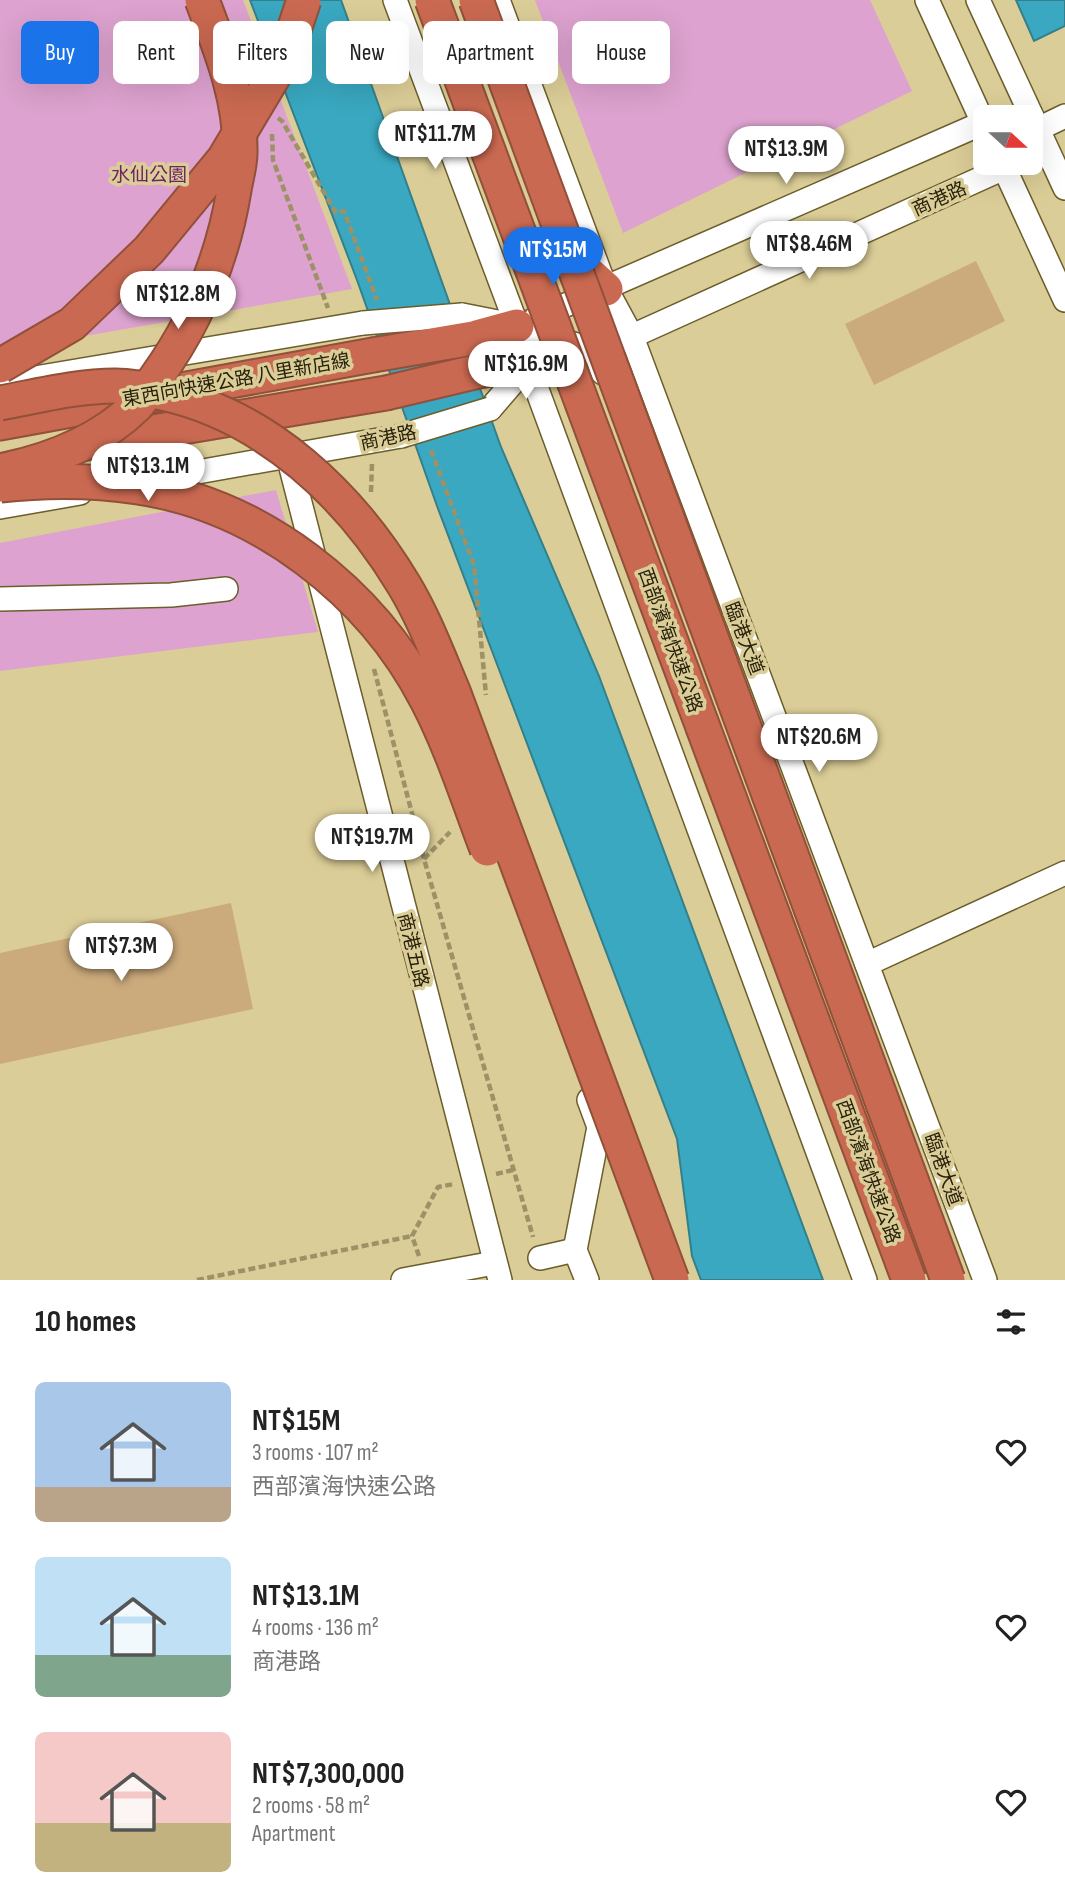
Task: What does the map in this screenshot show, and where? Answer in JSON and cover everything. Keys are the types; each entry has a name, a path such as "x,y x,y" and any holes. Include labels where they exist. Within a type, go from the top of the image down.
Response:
{"highway":[{"path":"0,471 69,450 105,429 137,404 165,365 195,314 212,276 231,209 240,155 236,106 227,65 202,0"},
{"path":"0,366 72,324 149,250 224,159 285,57 304,0"},
{"name":"西部濱海快速公路","path":"432,0 909,1280"},
{"path":"444,0 921,1280"},
{"path":"465,0 556,244 606,289"},
{"name":"西部濱海快速公路","path":"476,0 948,1280"},
{"name":"東西向快速公路 八里新店線","path":"0,423 373,355 467,326 517,326"},
{"name":"東西向快速公路 八里新店線","path":"0,459 191,424 386,393 483,370 528,365"},
{"path":"0,403 85,388 117,386 181,397 214,409 276,444 321,480 350,509 404,586 429,634 453,691 672,1280"},
{"path":"0,485 27,482 139,487 197,501 245,521 288,546 323,571 377,626 403,660 445,738 649,1280"}],"street":[{"path":"378,0 476,258 517,326 595,351 936,1280"},
{"path":"395,0 517,326 528,365 865,1280"},
{"name":"臨港大道","path":"498,0 606,289 632,337 985,1280"},
{"path":"927,0 976,105"},
{"path":"978,0 1022,105"},
{"path":"1043,126 1065,116"},
{"path":"517,326 973,128"},
{"path":"1043,148 1065,187"},
{"name":"商港路","path":"0,507 401,436 490,409 528,365 595,351 632,337 983,175"},
{"path":"1009,175 1065,300"},
{"path":"0,384 354,324 467,326"},
{"name":"商港五路","path":"288,456 497,1271"},
{"path":"0,599 172,595 226,589"},
{"path":"478,803 599,1127 575,1250 587,1280"},
{"path":"867,964 1065,873"},
{"path":"540,1258 575,1250"},
{"path":"403,1280 497,1271"}],"path":[{"path":"271,126 273,160 330,311 354,324"},
{"path":"424,859 540,1258"},
{"path":"197,1280 412,1236 438,1187"}],"green space":[{"name":"水仙公園","path":"0,0 243,0 251,21 213,21 213,84 275,84 352,289 0,351"},
{"path":"535,0 870,0 912,91 623,233 558,61 558,21 543,21"},
{"path":"276,490 318,632 0,671 0,543"}],"water":[{"path":"250,0 341,0 349,21 326,21 326,84 371,84 501,447 599,676 823,1280 701,1280 692,1256 677,1139 437,506 357,280 282,84 312,84 312,21 258,21"},
{"path":"1016,0 1065,0 1065,26 1034,41"}],"building":[{"path":"976,261 1005,321 874,385 845,324"},
{"path":"231,903 253,1009 0,1064 0,953"}]}
